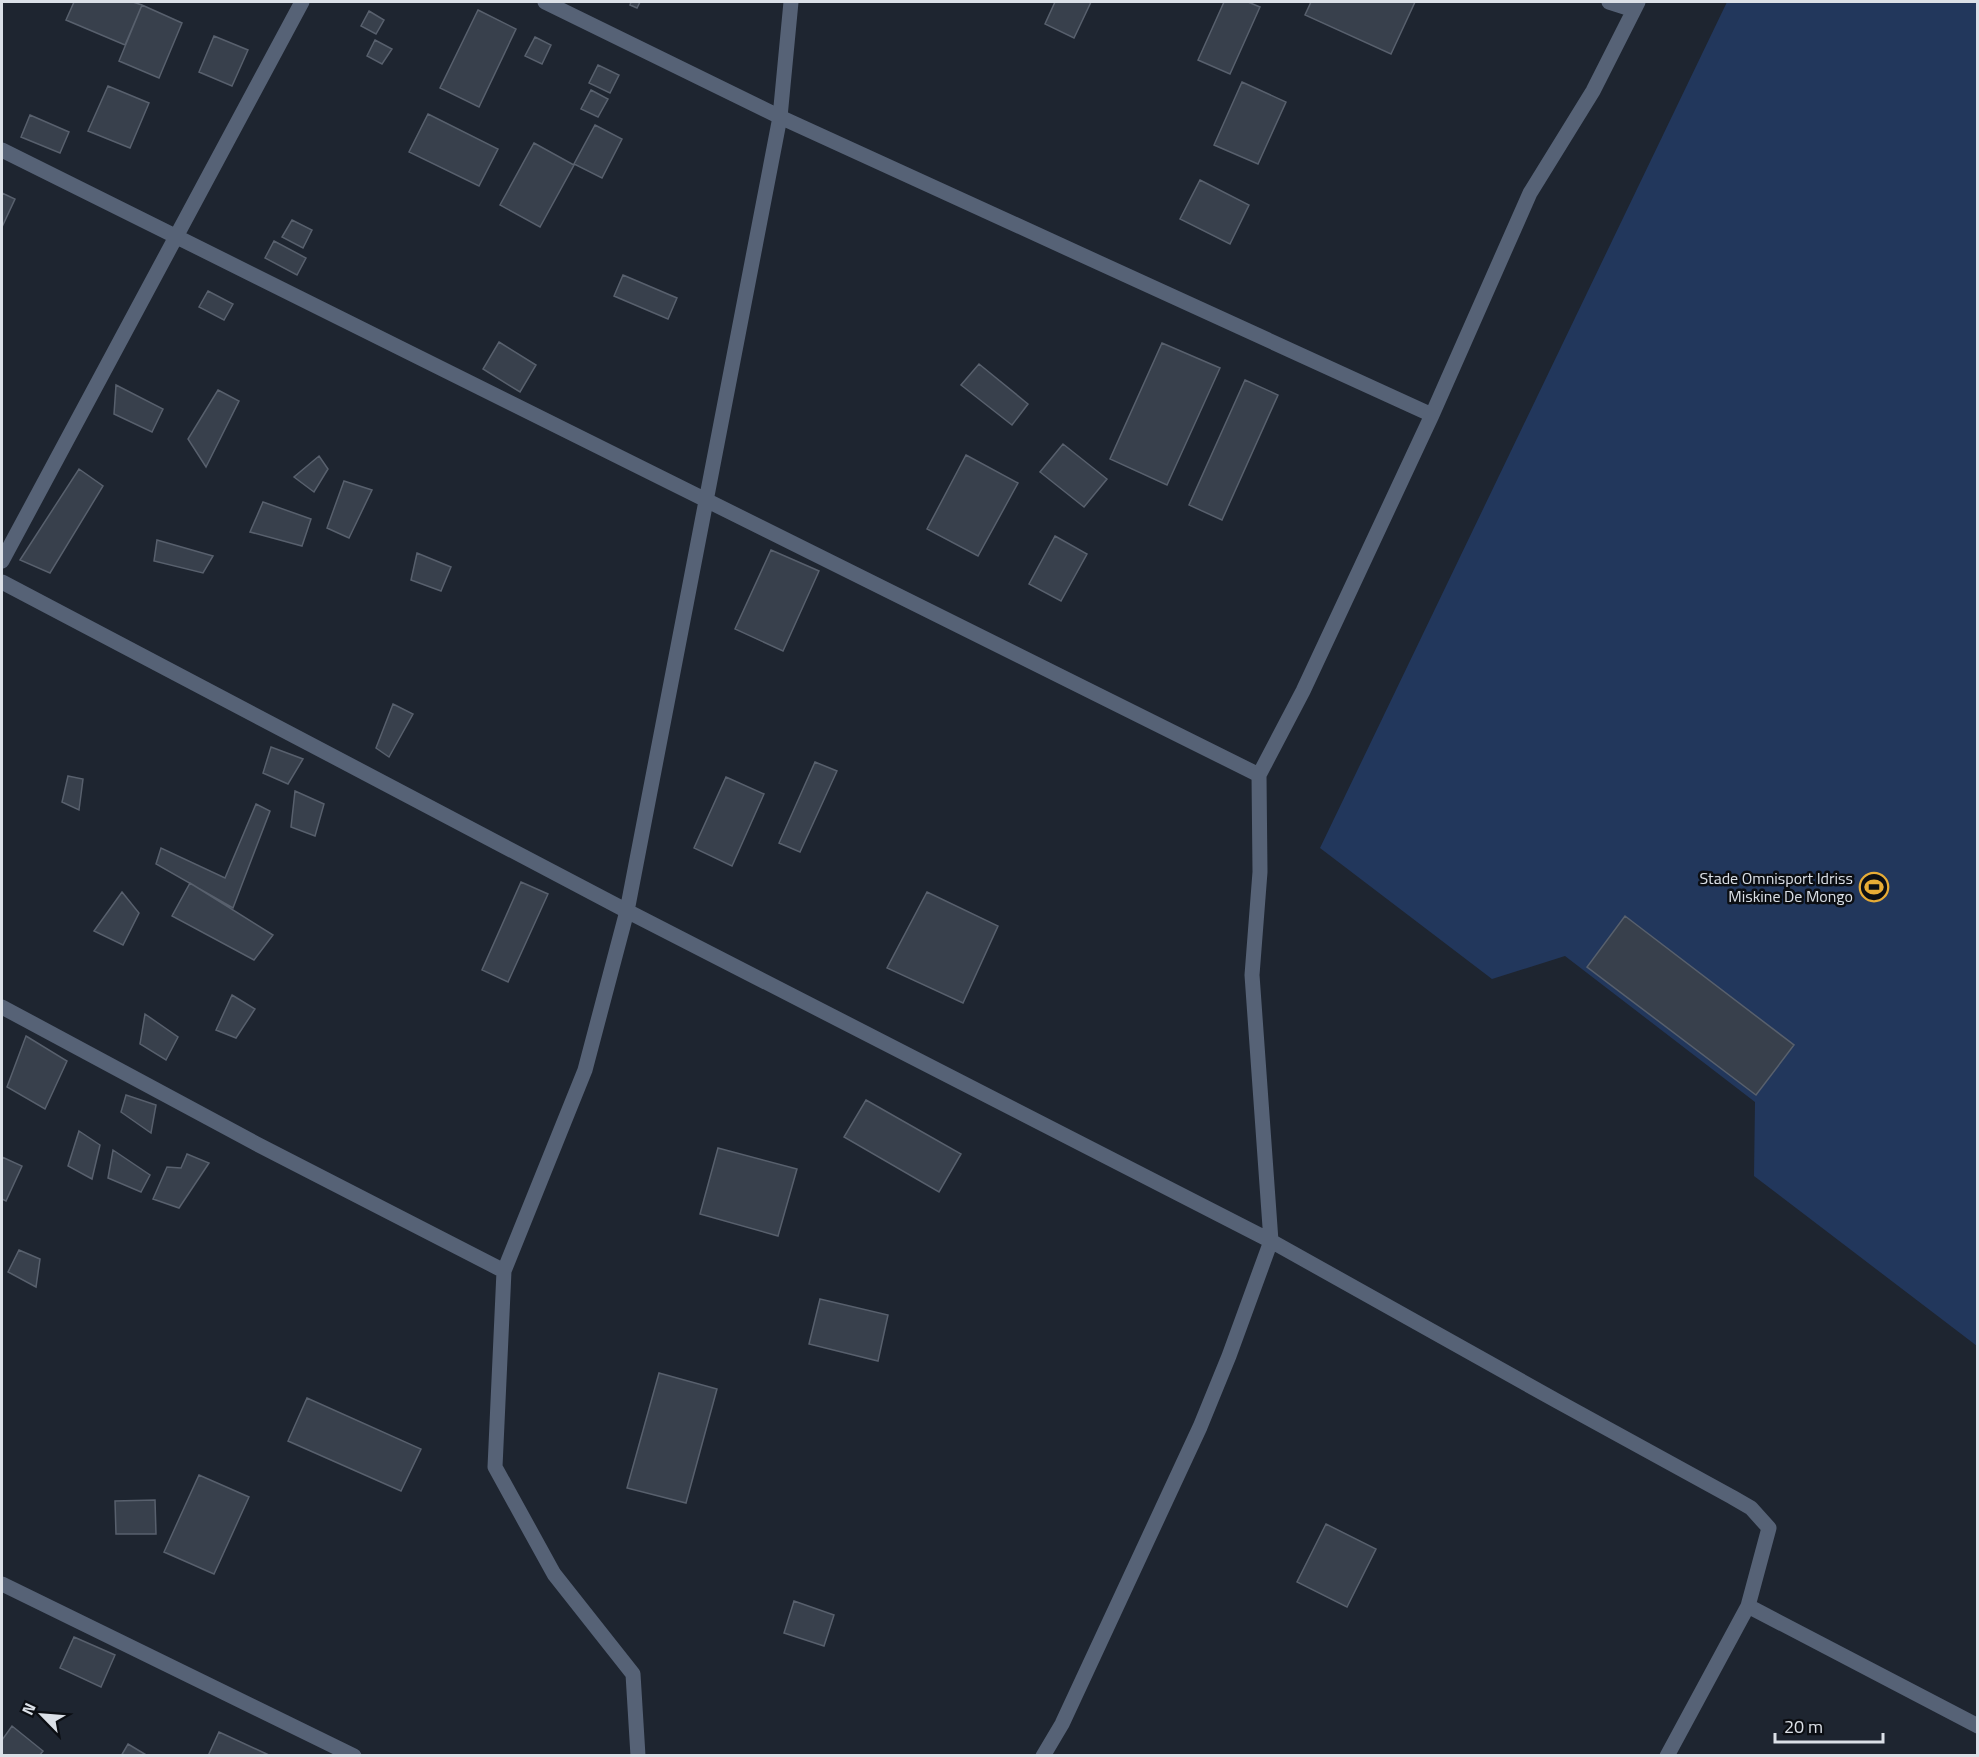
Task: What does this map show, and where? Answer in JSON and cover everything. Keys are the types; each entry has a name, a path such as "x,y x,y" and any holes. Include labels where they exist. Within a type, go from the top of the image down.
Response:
{"street":[{"path":"2,561 302,2"},
{"path":"545,2 780,117 1432,415"},
{"path":"638,1755 633,1674 554,1574 495,1467 504,1271 585,1070 627,911 780,117 791,2"},
{"path":"1043,1755 1062,1724 1200,1427 1271,1241 1252,975 1260,872 1259,775 1302,691 1432,415 1530,193 1593,91 1636,6 1609,2"},
{"path":"2,150 1259,775"},
{"path":"2,582 627,911 1271,1241 1752,1508 1769,1528 1748,1606 1667,1755"},
{"path":"2,1007 255,1143 504,1271"},
{"path":"2,1584 354,1755"},
{"path":"1748,1606 1977,1726"}],"shaded area":[{"path":"1727,2 1977,2 1977,1346 1754,1176 1755,1102 1565,956 1492,979 1320,848"}],"building":[{"path":"74,2 133,2 142,5 125,45 66,20"},
{"path":"631,2 640,2 637,8 630,5"},
{"path":"1055,2 1091,2 1074,38 1045,24"},
{"path":"1224,2 1248,2 1260,7 1230,74 1198,60"},
{"path":"1311,2 1415,2 1391,54 1305,15"},
{"path":"142,5 182,23 159,78 119,61"},
{"path":"478,10 516,29 479,107 440,88"},
{"path":"369,11 384,20 376,34 361,26"},
{"path":"214,36 248,50 232,86 199,72"},
{"path":"535,37 551,45 542,64 525,56"},
{"path":"375,40 392,49 382,64 367,56"},
{"path":"598,65 619,75 610,93 589,83"},
{"path":"1242,82 1286,102 1258,164 1214,145"},
{"path":"108,86 149,103 130,148 88,131"},
{"path":"591,90 608,99 598,117 581,109"},
{"path":"428,114 498,149 479,186 409,152"},
{"path":"30,115 69,132 60,153 21,137"},
{"path":"595,125 622,139 602,178 574,164"},
{"path":"534,143 574,165 540,227 500,205"},
{"path":"1200,180 1249,205 1230,244 1180,219"},
{"path":"2,193 15,199 2,227"},
{"path":"292,220 312,230 303,248 282,237"},
{"path":"274,241 306,258 297,275 265,258"},
{"path":"623,275 677,298 668,319 614,296"},
{"path":"208,291 233,304 224,320 199,307"},
{"path":"499,342 536,365 520,392 483,369"},
{"path":"1162,343 1220,368 1167,485 1110,459"},
{"path":"979,364 1028,404 1012,425 961,385"},
{"path":"1245,380 1278,395 1222,520 1189,505"},
{"path":"116,385 163,409 152,432 114,414"},
{"path":"218,390 239,401 206,467 188,439"},
{"path":"1063,444 1107,479 1084,507 1040,472"},
{"path":"966,455 1018,483 978,556 927,529"},
{"path":"319,456 328,469 314,492 294,477"},
{"path":"79,469 103,486 50,573 20,560"},
{"path":"344,481 372,490 349,538 327,528"},
{"path":"263,502 311,519 302,546 250,532"},
{"path":"1055,536 1087,554 1061,601 1029,584"},
{"path":"157,540 213,556 203,573 154,561"},
{"path":"771,550 819,571 783,651 735,629"},
{"path":"417,553 451,567 441,591 411,580"},
{"path":"393,704 413,714 389,757 376,748"},
{"path":"271,747 303,759 288,784 263,773"},
{"path":"815,762 837,771 800,852 779,843"},
{"path":"68,776 83,779 79,810 62,802"},
{"path":"726,777 764,794 732,866 694,848"},
{"path":"295,791 324,804 315,836 291,827"},
{"path":"256,804 270,811 233,908 156,864 161,848 225,878"},
{"path":"521,882 548,894 508,982 482,970"},
{"path":"190,883 273,935 254,960 172,916"},
{"path":"122,892 139,913 123,945 94,931"},
{"path":"927,892 998,926 963,1003 887,968"},
{"path":"1625,916 1794,1045 1756,1095 1587,967"},
{"path":"232,995 255,1009 236,1038 216,1030"},
{"path":"145,1014 178,1037 166,1060 140,1044"},
{"path":"26,1036 67,1061 45,1109 7,1087"},
{"path":"126,1095 156,1105 151,1133 121,1112"},
{"path":"866,1100 961,1154 939,1192 844,1137"},
{"path":"79,1131 100,1145 92,1179 68,1166"},
{"path":"718,1148 797,1169 778,1236 700,1214"},
{"path":"113,1150 150,1175 141,1192 108,1178"},
{"path":"187,1154 209,1163 179,1208 153,1199 167,1167 181,1168"},
{"path":"2,1157 22,1166 6,1201 2,1199"},
{"path":"19,1250 40,1259 36,1287 8,1272"},
{"path":"820,1299 888,1315 878,1361 809,1344"},
{"path":"659,1373 717,1389 686,1503 627,1488"},
{"path":"307,1398 421,1449 401,1491 288,1441"},
{"path":"199,1475 249,1497 214,1574 164,1552"},
{"path":"155,1500 156,1534 116,1534 115,1501"},
{"path":"1326,1524 1376,1549 1347,1607 1297,1582"},
{"path":"794,1601 834,1615 824,1646 784,1633"},
{"path":"74,1637 115,1655 101,1687 60,1668"},
{"path":"12,1726 43,1751 39,1756 2,1756 2,1740"},
{"path":"219,1732 271,1756 208,1756"},
{"path":"128,1744 148,1756 121,1756"}],"place":[{"name":"Stade Omnisport Idriss Miskine De Mongo","path":"1874,887"}]}
